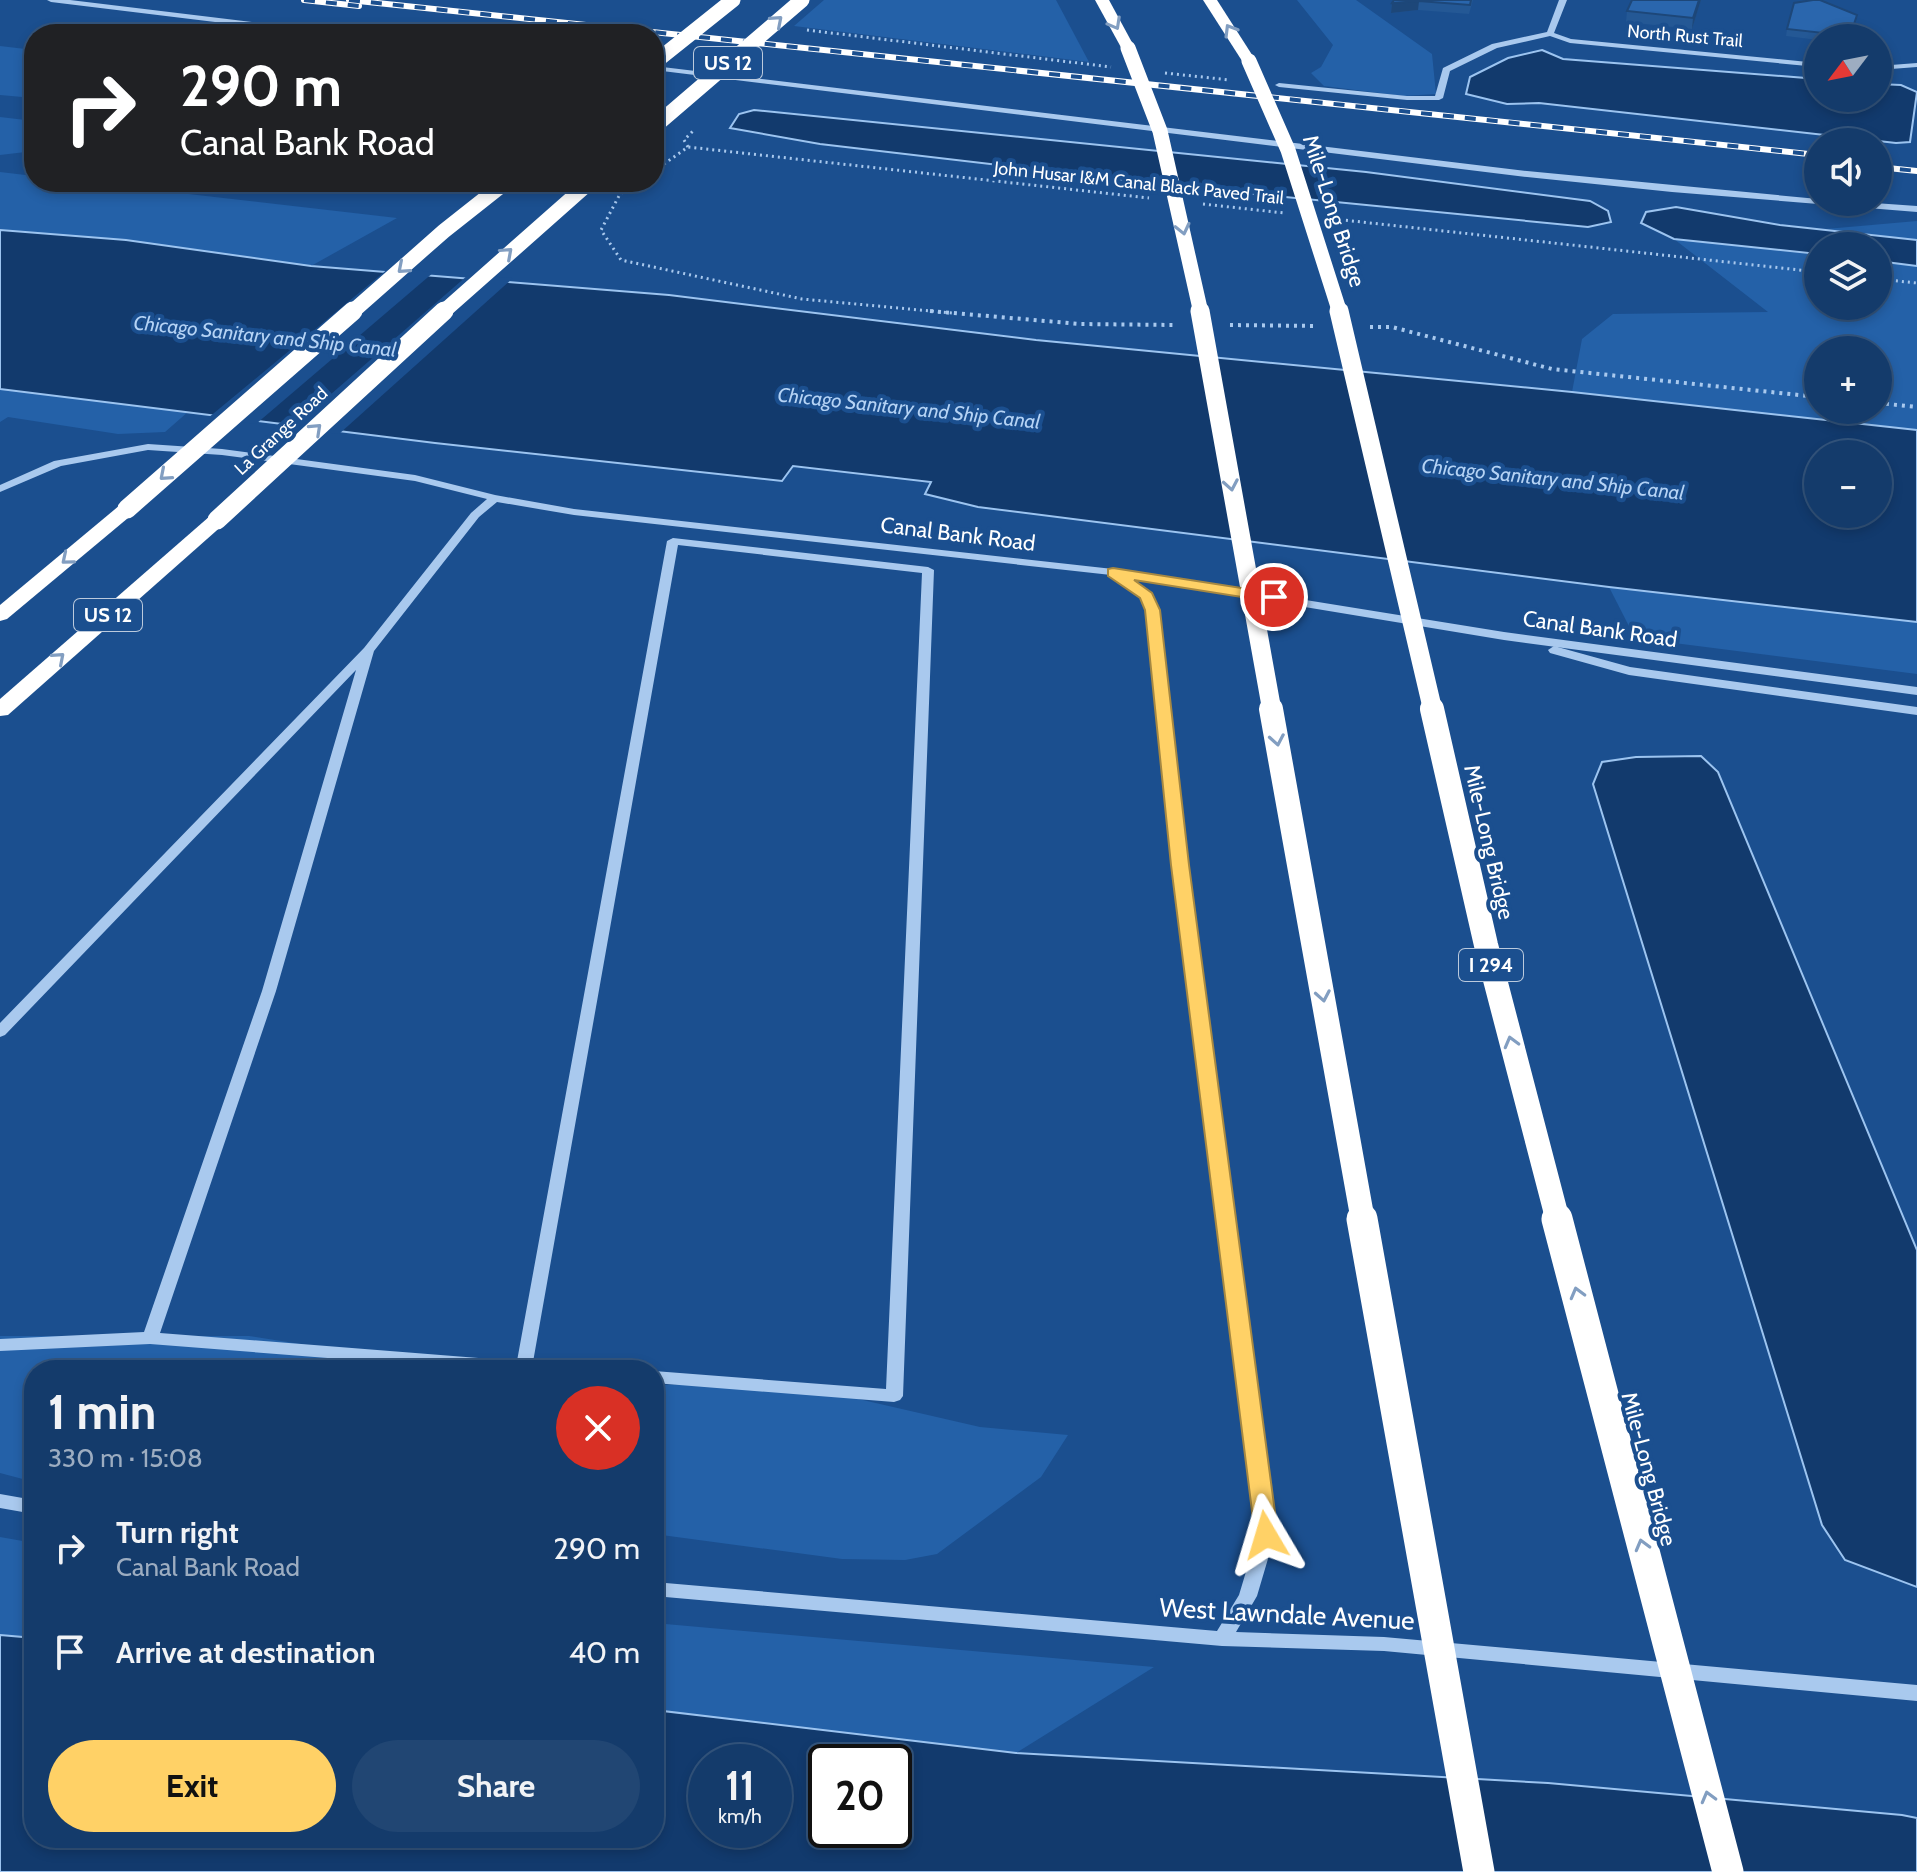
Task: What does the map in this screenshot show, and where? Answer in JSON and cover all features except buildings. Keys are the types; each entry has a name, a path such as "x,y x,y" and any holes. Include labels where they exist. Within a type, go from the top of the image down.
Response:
{"highway":[{"name":"US 12","path":"664,58 733,0"},
{"name":"US 12","path":"664,118 802,0"},
{"path":"1102,0 1160,131 1195,281 1479,1872"},
{"name":"Mile-Long Bridge","path":"1210,0 1249,61 1288,150 1347,336 1486,945 1728,1872"},
{"name":"La Grange Road","path":"0,615 127,509 444,231 493,192"},
{"name":"La Grange Road","path":"0,710 217,520 511,249 578,192"}],"street":[{"path":"51,0 251,24"},
{"path":"1279,85 1407,98 1439,98 1446,70 1495,46 1550,34 1563,0"},
{"name":"North Rust Trail","path":"1550,34 1570,41 1804,64"},
{"path":"664,67 1621,186 1804,201"},
{"path":"1892,68 1914,68"},
{"path":"1892,207 1917,209"},
{"name":"Canal Bank Road","path":"0,489 58,463 148,447 222,452 415,478 495,498 574,512 1113,572 1504,636 1917,691"},
{"path":"0,1032 368,651 475,515 495,498"},
{"path":"525,1360 673,541 928,570 894,1396 664,1378"},
{"path":"1113,572 1147,596 1152,610 1180,865 1266,1535 1248,1596 1222,1639"},
{"path":"1504,636 1629,671 1917,711"},
{"path":"150,1338 269,991 368,651"},
{"path":"0,1345 150,1338 434,1360"},
{"path":"0,1501 24,1505"},
{"name":"West Lawndale Avenue","path":"664,1590 1222,1639 1384,1644 1917,1693"}],"path":[{"path":"800,29 1126,58"},
{"path":"1155,72 1279,85"},
{"path":"664,164 688,147 684,140 695,129"},
{"name":"John Husar I&M Canal Black Paved Trail","path":"688,147 1157,199"},
{"name":"John Husar I&M Canal Black Paved Trail","path":"1188,203 1298,215"},
{"path":"1329,218 1804,270"},
{"path":"1892,280 1917,283"},
{"path":"1892,404 1917,407"}],"shaded area":[{"path":"824,0 1056,0 1089,62 794,26"},
{"path":"1297,0 1356,0 1432,54 1436,94 1403,96 1324,86 1311,73 1321,67 1333,45"},
{"path":"0,46 24,49 24,97 0,95"},
{"path":"0,117 24,120 24,152 0,155"},
{"path":"0,172 24,175 24,192 171,192 397,218 311,266 126,240 0,230"},
{"path":"1917,221 1917,240 1892,237 1892,232 1826,229"},
{"path":"1674,239 1804,253 1804,320 1892,320 1892,263 1917,266 1917,430 1863,424 1892,424 1892,336 1804,336 1804,418 1572,392 1582,339 1613,314 1768,312"},
{"path":"0,389 189,411 165,432 118,434 8,417 0,422"},
{"path":"1609,587 1917,622 1917,674 1635,638"},
{"path":"0,1336 249,1336 403,1360 24,1360 24,1479 0,1473"},
{"path":"664,1385 705,1385 854,1398 980,1427 1068,1435 1041,1477 937,1554 905,1560 842,1559 664,1535"},
{"path":"0,1537 24,1541 24,1637 0,1635"},
{"path":"664,1624 1154,1667 1016,1753 664,1711"}],"water":[{"path":"1542,50 1563,59 1804,78 1804,112 1892,112 1892,85 1901,85 1917,92 1910,142 1892,143 1892,128 1804,128 1804,133 1539,103 1507,104 1466,94 1470,77 1508,58"},
{"path":"754,110 1366,172 1590,201 1608,211 1611,222 1588,227 1195,188 820,144 730,128 739,114"},
{"path":"1676,207 1780,225 1844,232 1804,232 1804,253 1674,239 1641,223 1646,212"},
{"name":"Chicago Sanitary and Ship Canal","path":"0,230 126,240 311,266 669,295 1036,340 1572,392 1804,418 1804,424 1863,424 1917,430 1917,622 1609,587 978,507 925,494 931,482 793,466 782,481 435,443 0,389"},
{"path":"1892,237 1917,240 1917,266 1892,263"},
{"path":"1701,756 1718,772 1917,1250 1917,1587 1845,1560 1822,1525 1593,784 1602,762 1636,757"},
{"path":"0,1635 24,1637 24,1848 664,1848 664,1711 1016,1753 1548,1783 1917,1818 1917,1872 0,1872"}],"pier":[{"path":"389,268 434,272 256,424 208,418"},
{"path":"468,275 513,278 339,434 292,428"}],"railway":[{"path":"304,0 359,6"},
{"path":"349,0 576,24"},
{"path":"664,33 1804,154"},
{"path":"1892,168 1917,171"}],"route":[{"path":"1266,1535 1180,865 1152,610 1147,596 1113,572 1274,597"}]}
